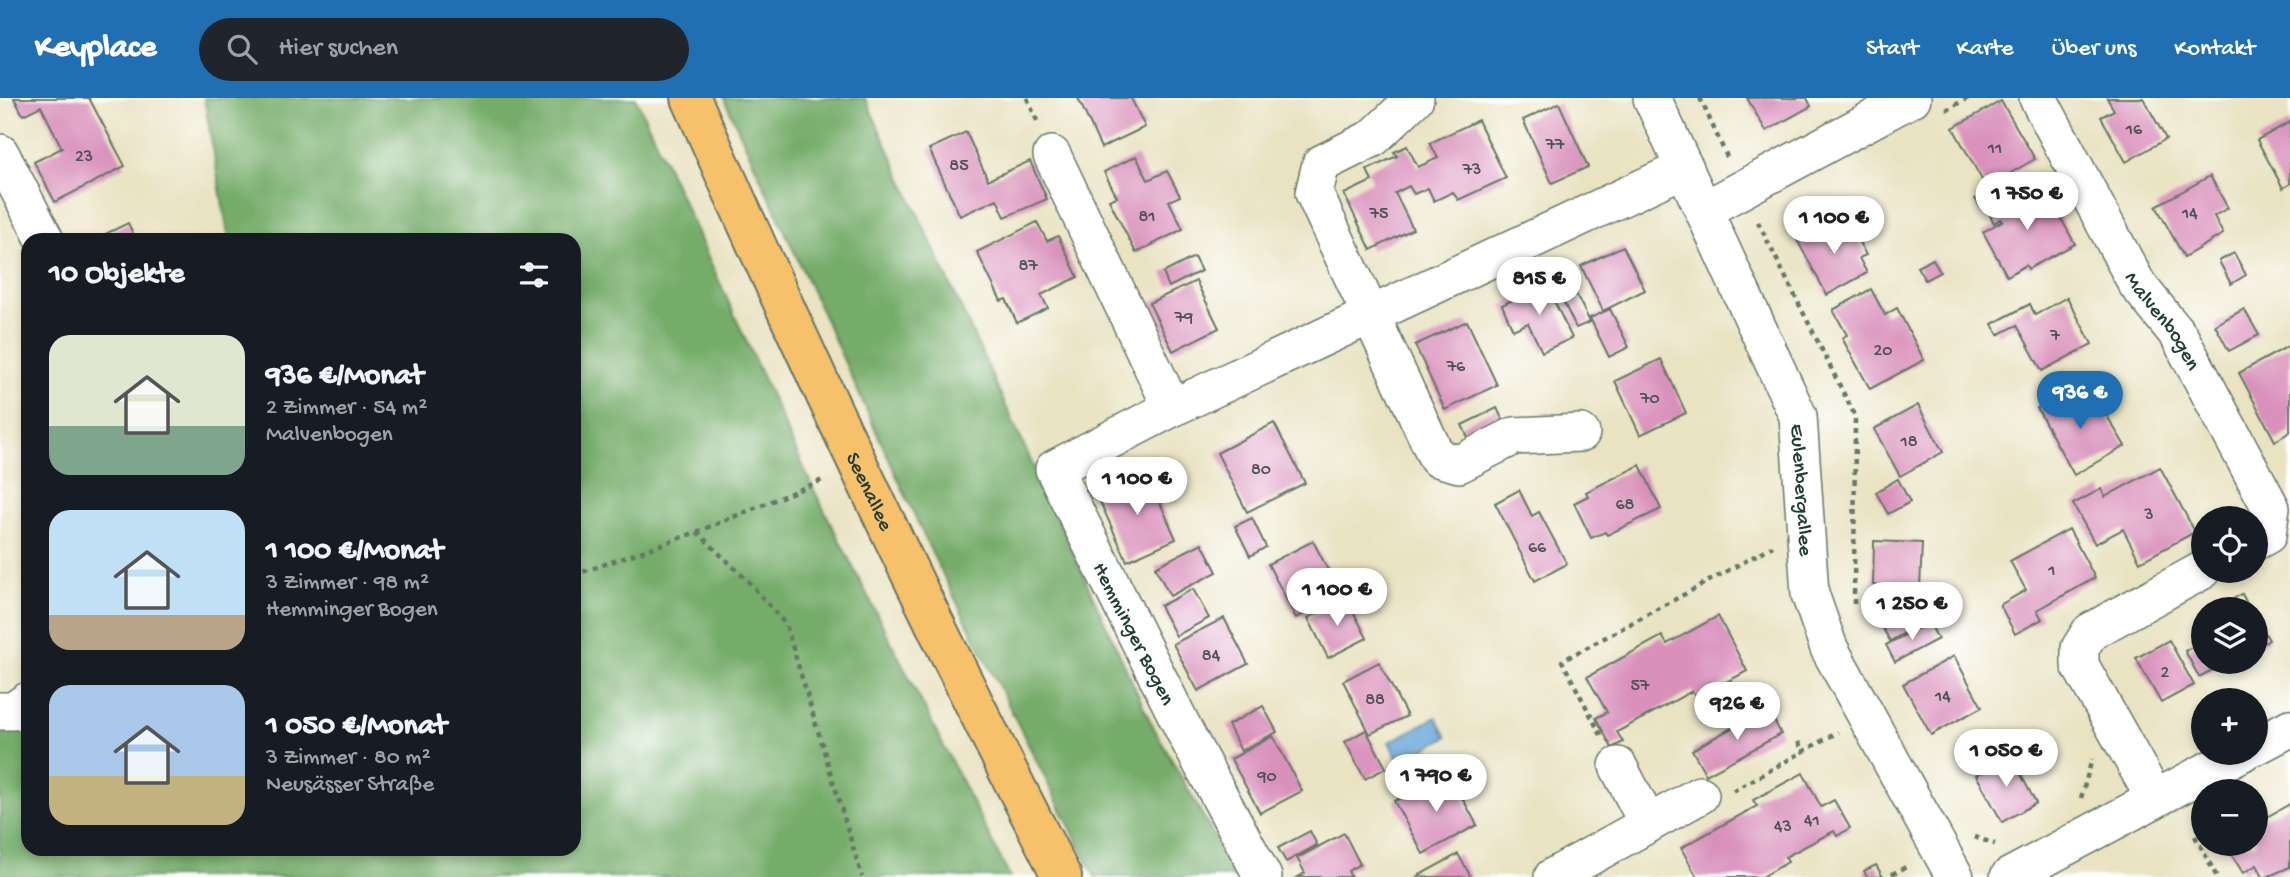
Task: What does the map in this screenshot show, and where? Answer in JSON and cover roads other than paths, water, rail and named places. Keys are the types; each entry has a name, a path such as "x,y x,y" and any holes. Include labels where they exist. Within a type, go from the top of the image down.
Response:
{"main road":[{"name":"Seenallee","path":"691,98 844,439 967,694 1062,877"}],"street":[{"path":"1415,98 1373,138 1321,164 1314,193 1437,458 1459,464 1514,436 1581,433"},
{"name":"Eulenbergallee","path":"1652,98 1798,416 1810,594 1829,648 1955,877"},
{"path":"1704,211 1912,98"},
{"name":"Malvenbogen","path":"2038,98 2137,285 2179,336 2272,508 2268,530"},
{"path":"0,153 41,233"},
{"path":"1052,155 1172,408"},
{"name":"Hemminger Bogen","path":"1263,877 1181,724 1054,469 1172,408 1371,318 1685,168"},
{"path":"2155,799 2080,665 2080,648 2090,632 2191,577"},
{"path":"0,712 13,710 21,705"},
{"path":"2268,739 2290,727"},
{"path":"2005,862 2155,799 2219,765"},
{"path":"1618,766 1648,824"},
{"path":"1553,877 1699,795"}],"water":[{"path":"1436,717 1447,737 1399,762 1389,742"}]}
